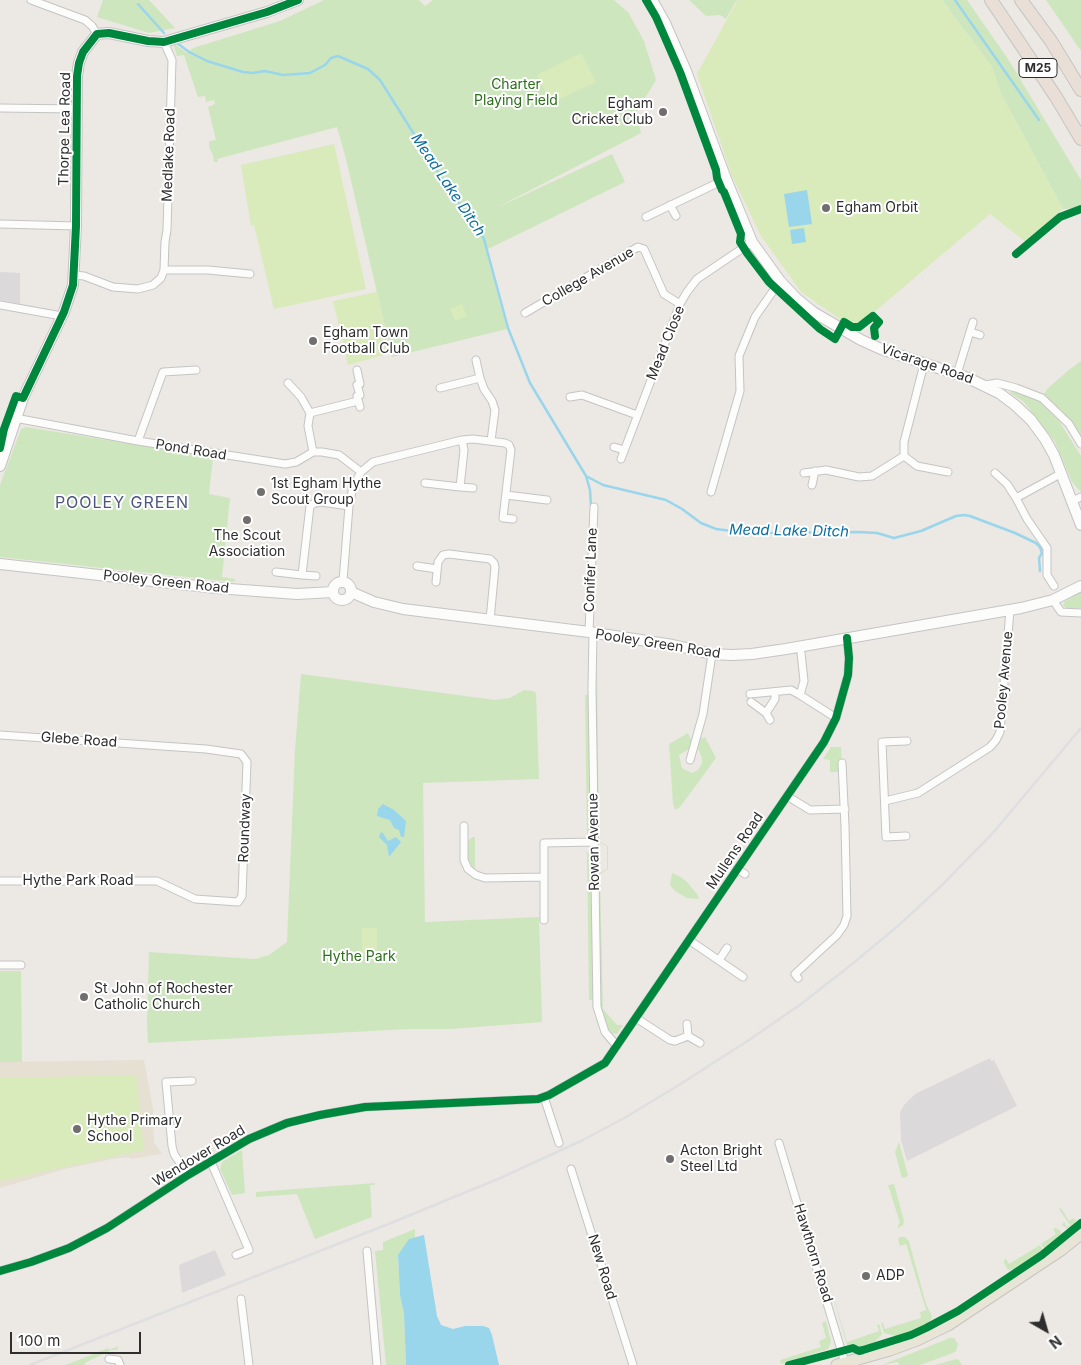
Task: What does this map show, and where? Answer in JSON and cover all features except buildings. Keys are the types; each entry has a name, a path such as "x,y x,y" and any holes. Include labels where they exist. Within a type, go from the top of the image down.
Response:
{"highway":[{"name":"M25","path":"992,0 1052,90 1081,139"},
{"name":"M25","path":"1022,0 1051,41 1081,90"}],"main road":[{"path":"97,34 109,33 148,41 164,42 267,12 298,0"},
{"name":"Vicarage Road","path":"652,0 665,23 686,72 752,242 780,281 813,312 840,329 881,349 985,385 1015,405 1031,420 1045,439 1076,499 1081,525"},
{"name":"Thorpe Lea Road","path":"0,466 15,418 32,377 70,299 74,275 76,226 79,63 83,52 97,34"},
{"name":"Pooley Green Road","path":"0,564 224,589 297,594 332,592 336,598 342,600 348,598 351,592 374,602 403,609 674,645 712,654 752,654 1010,610 1054,600 1081,586"},
{"path":"332,592 336,583 343,581 349,585 351,592"},
{"path":"841,1364 917,1340 948,1325 1061,1250 1081,1234"}],"street":[{"path":"31,0 85,20 97,34"},
{"name":"Medlake Road","path":"164,42 172,60 164,270"},
{"path":"0,108 77,109"},
{"path":"646,218 726,179"},
{"path":"670,205 676,216"},
{"path":"0,224 76,226"},
{"name":"Mead Close","path":"621,459 680,304 697,279 752,242"},
{"name":"College Avenue","path":"524,313 638,247 644,249 664,294 680,304"},
{"path":"74,275 84,276 113,287 138,289 153,285 161,278 164,270 208,270 250,274"},
{"path":"711,492 740,391 739,356 755,317 780,281"},
{"path":"0,305 62,316"},
{"path":"957,374 973,322"},
{"path":"970,332 980,335"},
{"path":"476,360 484,389 492,401 495,410 491,441"},
{"path":"904,456 904,442 924,364"},
{"path":"138,442 162,372 196,370"},
{"path":"310,413 359,404 357,396 360,395 357,385 360,384 357,370"},
{"path":"440,388 480,378"},
{"path":"288,383 301,397 310,413 308,426 313,452 339,456 360,472"},
{"name":"Vicarage Road","path":"985,385 997,383 1042,398 1069,424 1081,444"},
{"path":"570,397 582,395 637,415"},
{"name":"Pond Road","path":"15,418 138,442 285,464 296,462 313,452"},
{"path":"343,581 349,506 353,487 360,472 373,462 462,440 473,439 505,443 511,450 503,518 514,519"},
{"path":"460,487 464,450 462,440"},
{"path":"614,447 624,450"},
{"path":"804,473 826,470 860,477 872,476 904,456"},
{"path":"904,456 917,466 948,472"},
{"path":"812,485 815,471"},
{"path":"995,472 1007,484 1027,519 1047,548 1047,575 1054,586"},
{"path":"1016,498 1062,473"},
{"path":"425,483 473,488"},
{"path":"506,494 547,500"},
{"path":"302,575 310,506 315,502 321,502 349,506"},
{"name":"Conifer Lane","path":"591,633 594,507"},
{"path":"436,582 437,569 440,558 443,555 490,559 495,567 490,620"},
{"path":"417,566 437,569"},
{"path":"276,572 316,576"},
{"path":"1054,600 1061,612 1081,613"},
{"name":"Pooley Avenue","path":"885,801 918,793 990,746 996,740 1000,732 1010,610"},
{"name":"Rowan Avenue","path":"591,633 597,1010 605,1032 617,1046"},
{"name":"Mullens Road","path":"544,1097 605,1063 824,742 836,718 848,675 847,638"},
{"path":"800,694 804,681 801,653"},
{"path":"690,760 703,714 712,654"},
{"path":"770,720 766,712 751,698 791,690 836,718"},
{"path":"766,712 775,698 775,692"},
{"name":"Glebe Road","path":"0,735 157,746"},
{"path":"906,836 886,837 882,742 907,741"},
{"name":"Roundway","path":"157,746 206,749 241,754 247,762 244,870 240,900 235,903 195,900 157,882"},
{"path":"798,978 795,974 837,935 844,925 846,916 845,809 842,762"},
{"path":"787,796 810,810 845,809"},
{"path":"464,826 464,860 468,869 476,875 485,878 544,877"},
{"path":"544,920 544,843 594,842"},
{"path":"738,869 745,874"},
{"name":"Hythe Park Road","path":"0,881 157,882"},
{"path":"689,940 743,977"},
{"path":"719,960 727,948"},
{"path":"0,965 21,965"},
{"path":"636,1018 670,1040 674,1041 688,1036 700,1043"},
{"path":"687,1024 688,1036"},
{"name":"Wendover Road","path":"188,1175 180,1166 172,1146 166,1082 192,1080"},
{"path":"544,1097 559,1143"},
{"name":"Wendover Road","path":"0,1271 69,1248 107,1228 188,1175 249,1139 287,1123 320,1114 365,1107 538,1099 544,1097"},
{"name":"Hawthorn Road","path":"779,1143 841,1364"},
{"path":"211,1162 249,1250 236,1255"},
{"name":"New Road","path":"571,1169 633,1365"},
{"path":"367,1251 377,1365"},
{"path":"241,1299 249,1365"},
{"path":"109,1359 118,1360 120,1365"}],"shaded area":[{"path":"0,272 20,273 20,304 0,300"},
{"path":"990,1058 991,1061 994,1060 1017,1106 907,1161 901,1140 900,1112 904,1105 915,1094"},
{"name":"Hythe Primary School","path":"144,1060 153,1109 154,1142 162,1154 130,1159 129,1157 112,1159 65,1169 0,1188 0,1062"},
{"path":"215,1250 226,1275 182,1293 179,1265"}],"green space":[{"path":"103,0 149,0 175,28 149,33 97,17"},
{"name":"Charter Playing Field","path":"324,0 419,0 425,6 433,0 614,0 628,12 644,41 656,80 636,113 641,133 496,208 612,154 625,182 486,250 507,329 392,357 337,127 217,159 218,162 214,162 209,141 216,140 208,107 215,104 214,100 206,102 205,96 198,97 184,55 177,56 173,43 187,53 193,48 280,21"},
{"path":"689,0 743,0 736,1 726,19 720,15 706,16"},
{"path":"942,0 967,0 1008,59 1081,180 1081,205 1076,208 1063,209 1000,92 992,67"},
{"path":"942,0 992,67 1000,92 1063,209 1026,242 990,214 860,324 844,322 801,292 761,236 732,176 697,74 737,1"},
{"path":"1046,0 1081,0 1081,51"},
{"path":"581,53 596,82 551,103 537,75"},
{"path":"334,144 366,289 274,309 254,225 251,226 241,165"},
{"path":"377,292 391,353 348,365 333,301"},
{"path":"462,304 467,316 455,321 450,309"},
{"path":"1081,361 1081,435 1043,396 1047,389"},
{"path":"1014,389 1037,399 1059,421 1081,456 1081,492 1072,482 1055,442 1024,402 1010,393"},
{"path":"26,427 213,457 209,494 230,498 222,577 235,579 235,581 0,557 0,485 21,429"},
{"path":"1081,592 1081,608 1067,608 1063,606 1064,602"},
{"path":"597,670 599,841 608,846 608,869 600,874 603,1009 617,1025 623,1025 617,1034 612,1033 608,1029 601,1011 599,873 607,869 607,846 598,842"},
{"name":"Hythe Park","path":"301,674 495,700 510,698 524,690 536,693 539,779 423,783 425,922 539,917 542,1022 451,1029 409,1029 148,1043 149,952 255,959 269,955 287,942 295,750"},
{"path":"585,695 589,695 591,827 587,835"},
{"path":"688,733 692,742 689,749 679,755 682,768 692,773 698,770 702,763 698,749 700,739 705,737 716,758 680,807 675,810 669,744"},
{"path":"831,747 841,747 842,772 830,772 830,760 823,759"},
{"path":"472,837 475,837 475,869 470,864 467,856 467,842"},
{"path":"587,851 592,859 594,1000 589,1000"},
{"path":"672,873 686,881 699,899 687,898 675,891 670,885"},
{"path":"362,928 377,928 377,954 362,955"},
{"path":"0,971 21,971 22,1062 0,1062"},
{"name":"Hythe Primary School","path":"136,1075 144,1150 0,1181 0,1078"},
{"path":"899,1142 908,1176 902,1178 895,1152"},
{"path":"242,1150 245,1193 232,1195 220,1169 222,1162"},
{"path":"375,1183 375,1185 370,1185 372,1217 315,1239 297,1194 256,1197 256,1192"},
{"path":"894,1184 904,1221 903,1225 898,1228 900,1223 888,1185"},
{"path":"1061,1208 1069,1221 1074,1218 1076,1221 1068,1229 1062,1225 1064,1222 1067,1227 1070,1225 1059,1209"},
{"path":"1056,1228 1062,1232 1060,1234 1062,1235 1045,1249 1041,1244 1056,1234 1053,1229"},
{"path":"415,1229 415,1238 410,1239 398,1257 400,1295 404,1314 406,1365 386,1365 375,1251 383,1250 383,1242"},
{"path":"899,1237 905,1237 909,1241 926,1304 932,1316 931,1320 924,1327 899,1337 884,1333 881,1323 883,1323 885,1329 921,1318 920,1312 926,1310 906,1244 900,1246"},
{"path":"1040,1245 1043,1250 1015,1269 1008,1270 1004,1260 1006,1259 1009,1264"},
{"path":"825,1268 847,1342 879,1331 877,1325 879,1324 882,1334 872,1345 857,1348 847,1345"},
{"path":"826,1321 831,1342 828,1349 781,1364 780,1360 821,1347 819,1341 826,1338 822,1323"},
{"path":"954,1338 958,1344 956,1351 953,1353 920,1365 899,1365 898,1362 882,1365"},
{"path":"119,1346 117,1350 112,1350 86,1362 84,1365 66,1365 108,1348 109,1350"},
{"path":"956,1359 962,1365 935,1365"}],"water":[{"path":"807,190 812,224 789,227 784,194"},
{"path":"804,228 806,242 792,244 790,230"},
{"path":"383,804 394,810 406,821 404,837 401,837 399,830 394,828 390,820 377,816 378,809"},
{"path":"381,832 388,841 396,837 401,842 389,857 387,845 379,837"},
{"path":"424,1235 437,1316 441,1325 453,1329 465,1326 489,1328 499,1365 406,1365 404,1314 400,1295 398,1255 409,1239"}],"waterway":[{"path":"955,0 1039,120"},
{"name":"Mead Lake Ditch","path":"138,4 164,33"},
{"name":"Mead Lake Ditch","path":"177,43 189,52 207,61 243,72 265,71 283,75 310,73 325,65 331,58 338,56 368,69 380,80 441,177 484,239 508,328 530,383 586,476 603,485 666,500 701,523 716,529 741,532 859,532 877,533 894,538 921,531 956,516 970,516 1036,543 1042,553 1039,558 1040,571"},
{"path":"586,476 590,490 591,506"}],"railway":[{"path":"30,1365 498,1179 581,1141 679,1085 801,1004 899,925 939,888 992,834 1081,728"}],"cycle path":[{"path":"0,448 4,429 16,396 23,398 64,312 73,285 76,226 77,76 83,52 97,34 109,33 148,41 164,42 267,12 298,0"},
{"path":"646,0 656,17 680,72 716,170 717,178 741,234 740,242 747,253 769,282 820,329 835,339 844,322 852,327 859,327 873,316 879,322 874,328 875,336"},
{"path":"1016,254 1060,217 1081,209"},
{"path":"0,1271 69,1248 107,1228 188,1175 249,1139 287,1123 365,1107 538,1099 549,1095 605,1063 824,742 836,718 848,675 847,638"},
{"path":"789,1365 853,1348 859,1351 863,1350 911,1335 926,1328 958,1311 1042,1255 1081,1223"}],"place":[{"name":"Egham Cricket Club","path":"663,112"},
{"name":"Egham Orbit","path":"826,208"},
{"name":"Egham Town Football Club","path":"313,341"},
{"name":"1st Egham Hythe Scout Group","path":"261,492"},
{"name":"The Scout Association","path":"247,520"},
{"name":"St John of Rochester Catholic Church","path":"84,997"},
{"name":"Hythe Primary School","path":"77,1129"},
{"name":"Acton Bright Steel Ltd","path":"670,1159"},
{"name":"ADP","path":"866,1276"}],"district":[{"name":"POOLEY GREEN","path":"122,503"}]}
